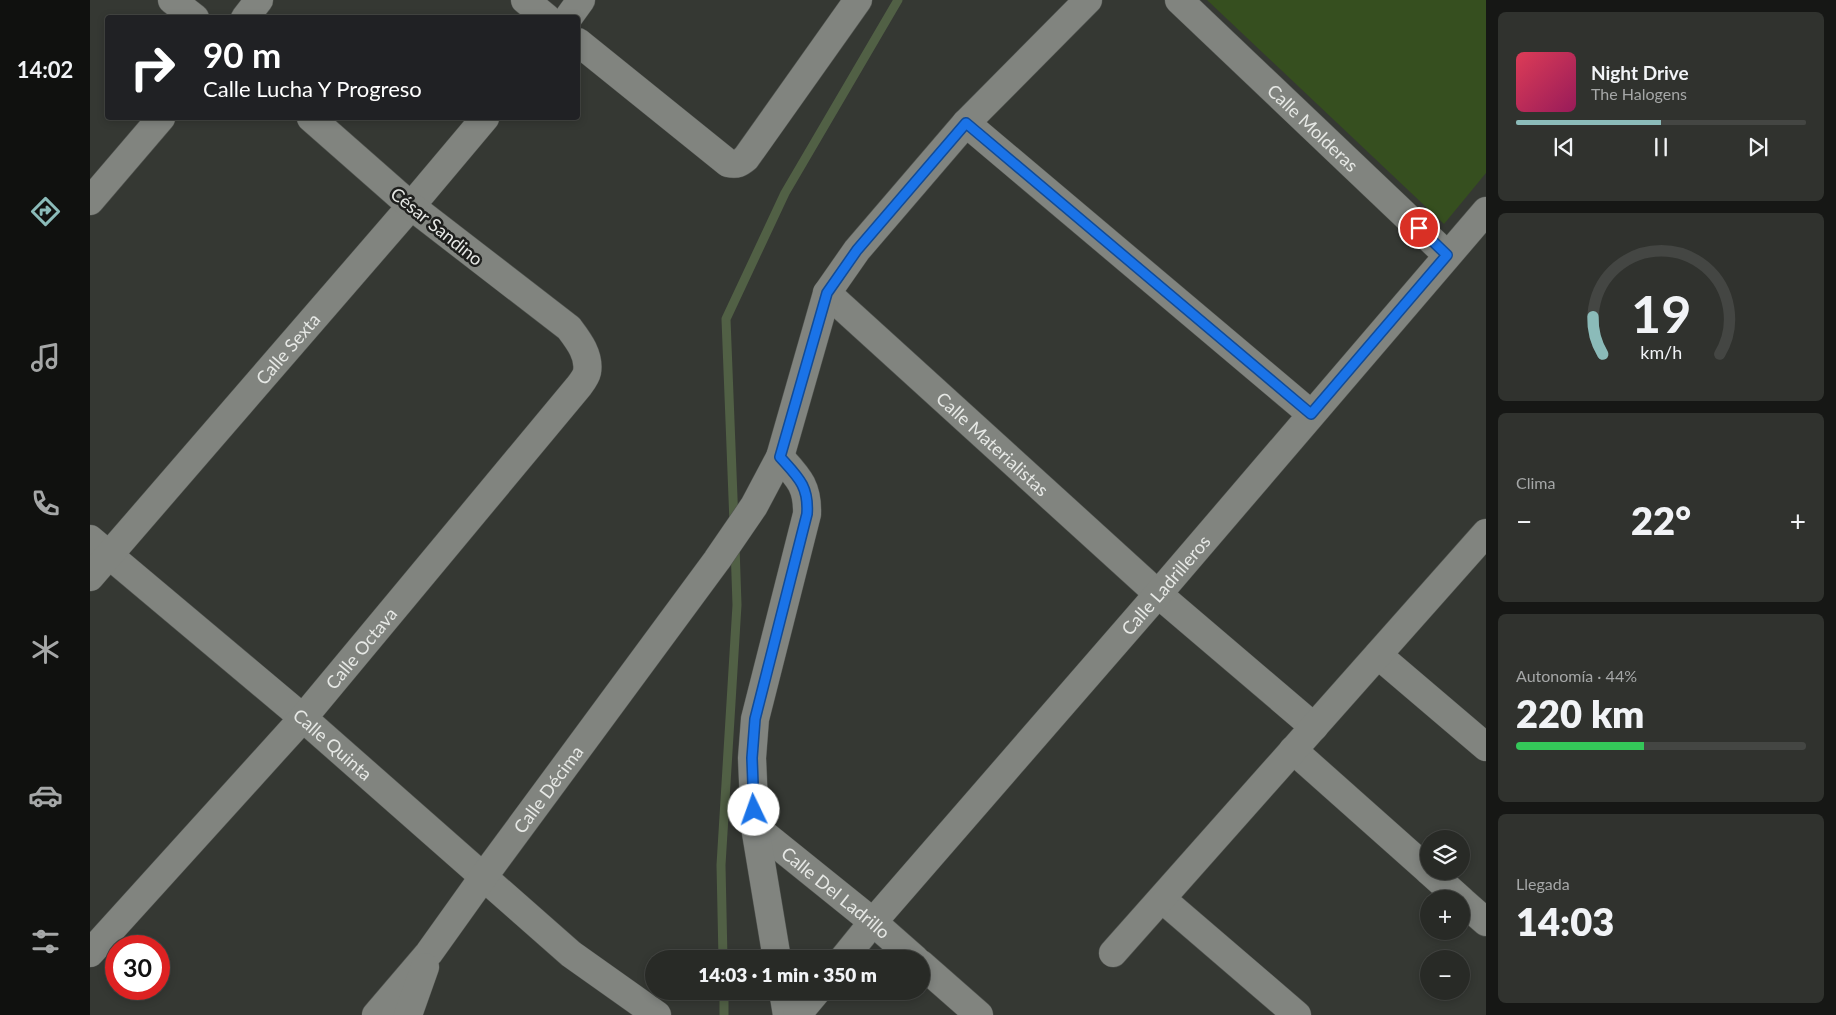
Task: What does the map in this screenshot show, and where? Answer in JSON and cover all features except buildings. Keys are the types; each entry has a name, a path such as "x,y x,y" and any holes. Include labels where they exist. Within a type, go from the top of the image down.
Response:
{"street":[{"path":"172,0 190,15"},
{"path":"247,15 259,0"},
{"path":"525,0 543,15"},
{"path":"570,15 581,0"},
{"path":"580,44 728,163 735,165 746,158 858,0"},
{"name":"Calle Décima","path":"376,1015 429,954 754,506 780,457 827,293 857,250 966,123 1088,0"},
{"name":"Calle Molderas","path":"1179,0 1447,255"},
{"path":"90,200 159,120"},
{"name":"César Sandino","path":"313,120 411,206 568,328"},
{"name":"Calle Sexta","path":"90,577 99,548 411,206 483,120"},
{"path":"966,123 1311,414"},
{"name":"Calle Ladrilleros","path":"850,950 1486,211"},
{"name":"Calle Materialistas","path":"827,293 1158,594 1314,727"},
{"name":"Calle Octava","path":"90,953 303,718 579,386 587,373 586,359 581,345 568,328"},
{"path":"776,950 756,827 752,758 755,719 807,514 808,500 804,486 780,457"},
{"path":"1113,953 1486,533"},
{"name":"Calle Quinta","path":"99,548 303,718 571,954 657,1015"},
{"path":"1378,654 1486,747"},
{"path":"1293,750 1420,863"},
{"name":"Calle Del Ladrillo","path":"756,827 905,950"},
{"path":"1439,880 1450,890"},
{"path":"1162,899 1297,1015"},
{"path":"1470,908 1486,922"},
{"path":"408,1015 429,954"},
{"path":"930,972 979,1015"},
{"path":"784,1000 786,1015"},
{"path":"797,1015 810,1000"}],"green space":[{"path":"1207,0 1486,0 1486,173 1444,224"}],"waterway":[{"path":"734,523 726,319 785,193 898,0"},
{"path":"723,950 721,865 737,605 735,546"},
{"path":"724,1000 724,1015"}],"route":[{"path":"754,810 752,758 755,719 807,514 808,500 804,486 780,457 827,293 857,250 966,123 1311,414 1447,255 1419,228"}]}
